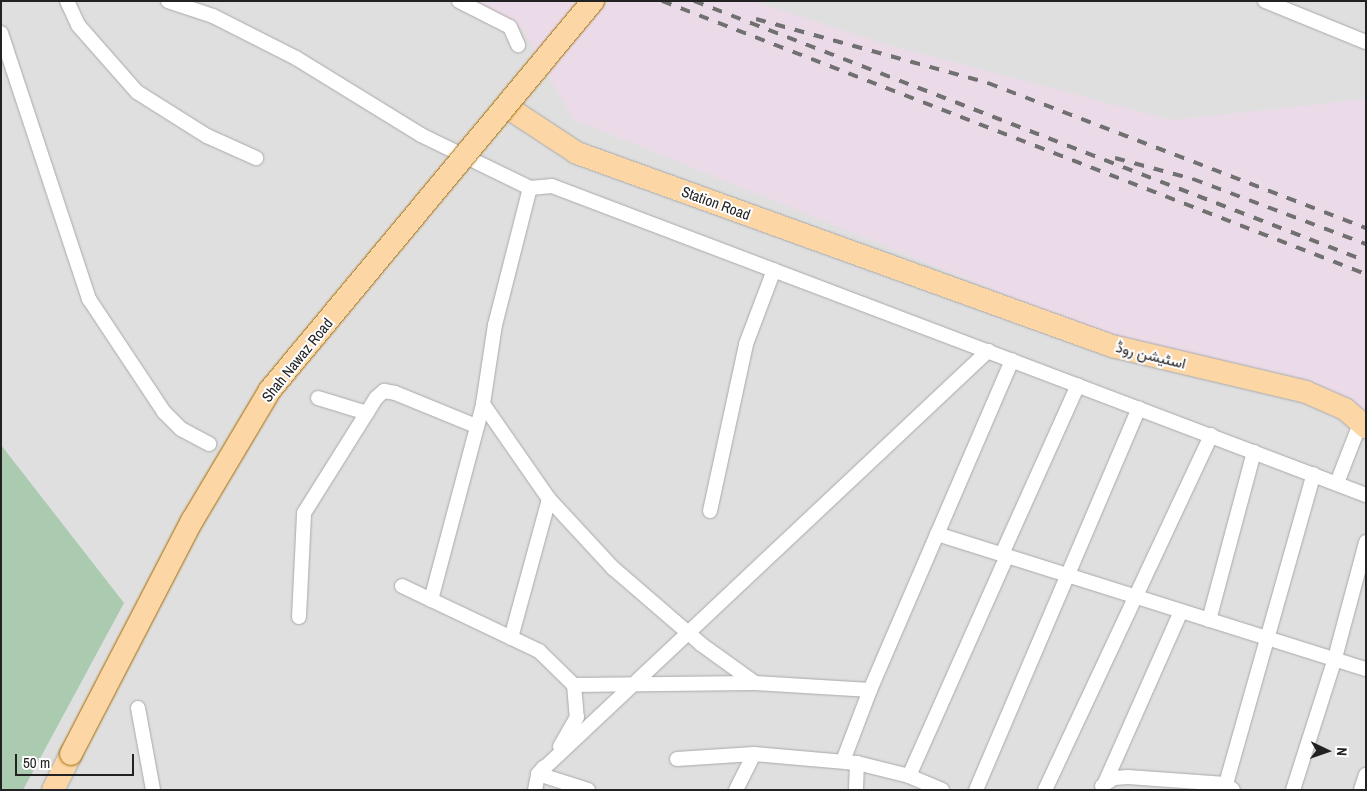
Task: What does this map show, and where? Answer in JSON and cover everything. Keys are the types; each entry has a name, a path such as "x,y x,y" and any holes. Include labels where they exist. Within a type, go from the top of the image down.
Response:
{"main road":[{"name":"Shah Nawaz Road","path":"53,790 192,521 270,390 507,107 593,1"},
{"name":"Station Road","path":"507,107 578,153 933,282"},
{"name":"اسٹیشن روڈ","path":"933,282 1112,346 1306,392 1346,410 1363,424"}],"street":[{"path":"67,1 78,25 137,92 206,136 256,158"},
{"path":"168,1 213,16 296,58 421,135 530,188 552,186 1366,495"},
{"path":"459,1 510,27 518,45"},
{"path":"1265,1 1366,42"},
{"path":"1,33 89,299 164,412 181,430 209,444"},
{"path":"431,600 483,404 495,325 530,188"},
{"path":"710,511 746,344 774,270"},
{"path":"538,774 988,351"},
{"path":"843,761 870,690 1012,360"},
{"path":"909,776 1078,385"},
{"path":"299,617 304,513 367,413 384,392 476,426"},
{"path":"318,398 367,413"},
{"path":"483,404 548,500 614,568 688,633 755,683"},
{"path":"976,790 1139,408"},
{"path":"1337,483 1363,424"},
{"path":"1045,790 1211,435"},
{"path":"1209,620 1254,452"},
{"path":"1101,787 1114,778 1128,777 1229,787 1314,474"},
{"path":"511,638 548,500"},
{"path":"937,534 1136,596 1268,640 1366,669"},
{"path":"1293,790 1334,658 1366,542"},
{"path":"402,586 539,651 574,685 577,717 562,744 538,774 536,790"},
{"path":"1101,787 1180,611"},
{"path":"574,685 755,683 870,690"},
{"path":"138,708 153,790"},
{"path":"677,759 754,754 857,762 909,776 942,790"},
{"path":"736,790 754,754"},
{"path":"856,790 857,762"},
{"path":"538,774 588,790"},
{"path":"1361,790 1366,774"}],"shaded area":[{"path":"1,1 1366,1 1366,790 1,790"},
{"path":"475,1 754,1 881,43 1172,120 1366,99 1366,416 1289,375 1109,337 573,119 522,28"}],"green space":[{"path":"1,445 124,603 23,790 1,790"}],"railway":[{"path":"662,1 1366,274"},
{"path":"694,1 1366,261"},
{"path":"756,19 988,83 1366,228"},
{"path":"1115,158 1193,179 1366,244"}]}
